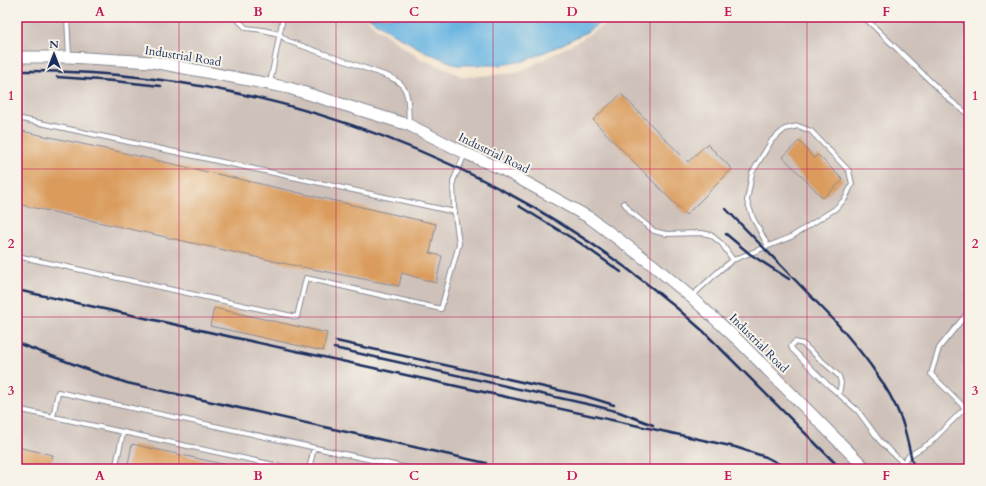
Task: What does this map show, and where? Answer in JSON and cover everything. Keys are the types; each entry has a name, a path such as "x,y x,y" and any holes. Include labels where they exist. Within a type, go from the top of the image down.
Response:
{"street":[{"name":"Industrial Road","path":"17,57 69,57 153,62 289,88 409,125 465,153 502,169 590,218 653,265 739,341 866,469"}],"lane":[{"path":"67,17 69,57"},
{"path":"239,17 239,21 246,28 279,34 288,41 390,77 402,85 405,90 409,125"},
{"path":"269,84 283,17"},
{"path":"864,17 950,100 969,115"},
{"path":"959,17 969,25"},
{"path":"17,118 455,212"},
{"path":"691,297 733,260 791,237 835,209 845,199 852,184 849,171 811,131 798,126 785,129 772,140 752,172 747,201 753,218 768,246"},
{"path":"17,256 297,317 306,278 441,309 459,244 453,181 465,153"},
{"path":"624,203 631,212 654,231 666,234 702,233 711,235 722,244 733,260"},
{"path":"965,408 931,374 939,348 969,311"},
{"path":"839,394 841,383 839,376 803,344 795,342 792,344 792,349 826,384 858,411 880,441 903,463"},
{"path":"53,417 58,392 413,469"},
{"path":"896,469 910,454 930,443 969,404"},
{"path":"17,409 293,469"},
{"path":"115,469 123,432"},
{"path":"309,469 314,448"}],"shaded area":[{"path":"17,17 365,17 376,28 419,58 464,77 518,73 580,40 616,17 969,17 969,469 17,469"}],"water":[{"path":"368,17 609,17 585,33 524,61 500,65 457,65 426,52 390,32"}],"building":[{"path":"621,94 688,162 707,144 732,169 686,215 593,120"},
{"path":"17,130 436,224 430,253 442,256 436,283 402,273 399,286 287,264 17,204"},
{"path":"799,141 814,158 818,155 843,180 823,198 783,157"},
{"path":"214,308 327,333 323,351 210,326"},
{"path":"132,444 231,466 231,469 127,469"},
{"path":"17,447 53,455 49,469 17,469"}],"railway":[{"path":"17,71 111,74 204,87 295,108 384,137 471,174 553,219 631,271 703,331 841,469"},
{"path":"57,77 161,86"},
{"path":"519,206 580,243 621,272"},
{"path":"726,209 833,319 872,367 889,393 902,421 914,469"},
{"path":"726,234 750,254 789,279"},
{"path":"17,290 735,447 766,457 789,469"},
{"path":"336,341 585,396 614,405"},
{"path":"17,343 127,383 486,463"},
{"path":"334,348 596,406 619,412 653,425"}]}
